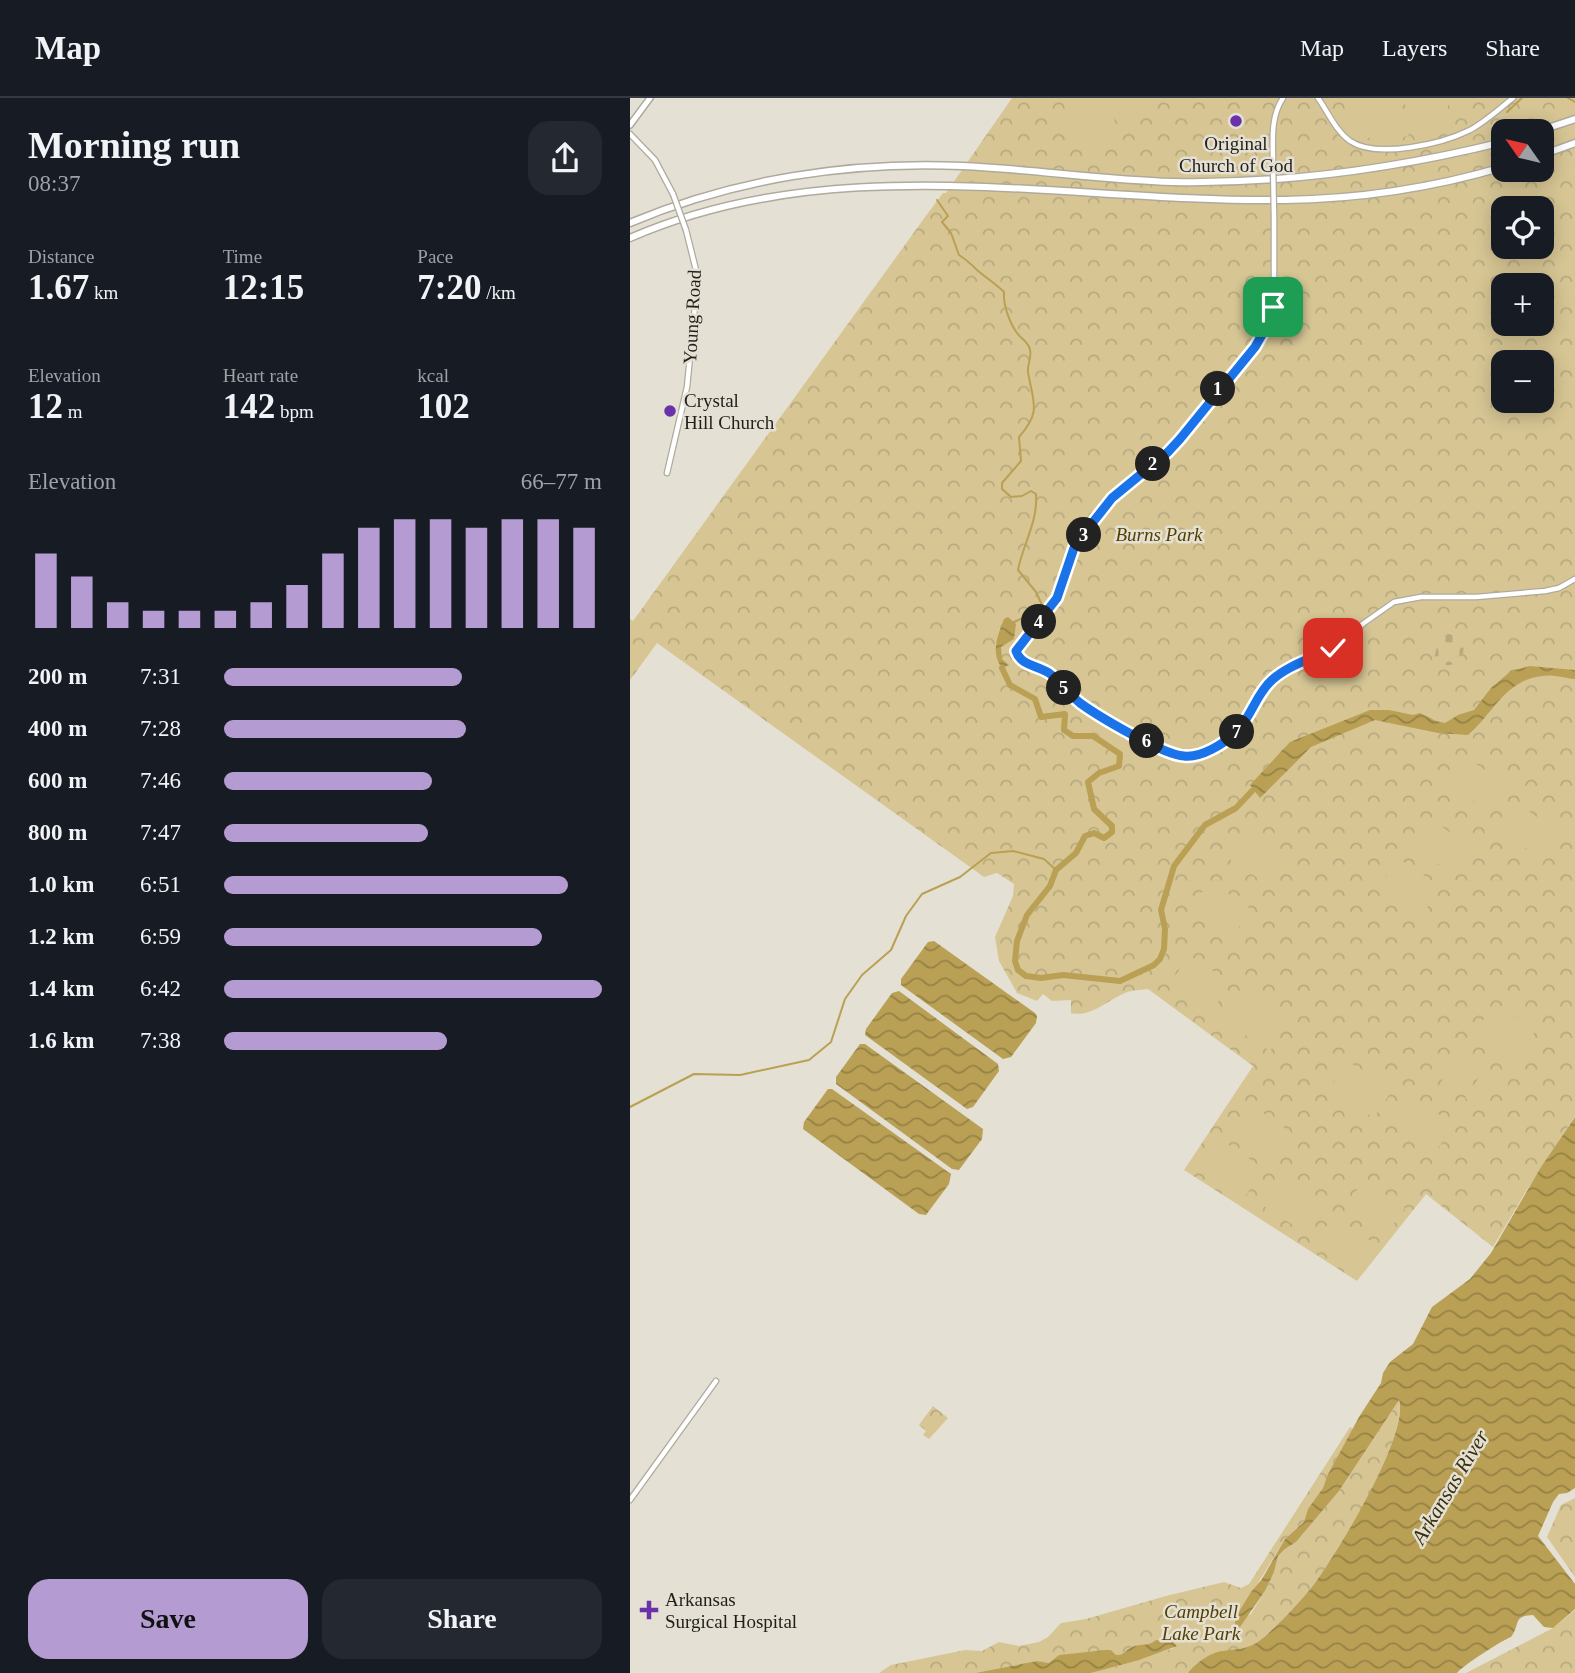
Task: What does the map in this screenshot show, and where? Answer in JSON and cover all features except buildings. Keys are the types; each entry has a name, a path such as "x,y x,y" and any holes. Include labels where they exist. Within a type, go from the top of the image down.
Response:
{"highway":[{"path":"1554,126 1575,119"},
{"path":"1554,151 1575,143"},
{"path":"630,223 729,190 845,169 930,165 1171,181 1269,180 1391,167 1491,145"},
{"path":"630,238 706,211 750,200 841,187 930,185 1228,200 1286,200 1353,197 1397,191 1491,170"}],"main road":[{"path":"630,125 650,98"}],"street":[{"path":"1282,98 1273,126 1274,300 1265,331 1174,446 1112,498 1075,545 1057,598 1016,651 1020,659 1048,672 1074,698 1092,711 1169,752 1190,756 1217,746 1237,732 1262,691 1275,677 1340,643 1394,602 1421,597 1475,597 1547,591 1565,586 1575,579"},
{"path":"1318,98 1343,135 1359,145 1379,150 1464,133 1513,98"},
{"name":"Young Road","path":"630,134 655,160 673,194 687,230 696,270 687,387 667,473"},
{"path":"630,1500 716,1381"}],"green space":[{"name":"Burns Park","path":"1012,98 1575,98 1575,1116 1493,1247 1426,1194 1357,1281 1184,1170 1253,1066 1148,989 1127,992 1092,1011 1078,1014 1071,1013 1071,1000 1052,1001 1043,994 1037,1001 1017,993 999,961 995,937 1013,896 1014,884 997,873 984,877 657,643 630,680 630,619 633,621 943,193 946,193"},
{"path":"1091,98 1106,98 1122,140 1116,144 1093,147 1073,143 1058,121"},
{"path":"1118,98 1146,100 1137,112 1125,115 1113,108"},
{"path":"1374,98 1390,98 1409,135 1391,140 1372,139 1350,124 1345,116"},
{"path":"1403,98 1451,98 1446,111 1437,122 1426,130 1413,134"},
{"path":"1448,634 1461,636 1463,651 1458,661 1447,665 1434,659 1439,638"},
{"path":"1468,759 1510,787 1492,813 1450,786"},
{"path":"1521,806 1562,834 1544,861 1503,832"},
{"path":"1427,817 1469,845 1451,872 1409,844"},
{"path":"1244,830 1285,858 1268,885 1226,857"},
{"path":"1399,859 1441,887 1423,914 1381,885"},
{"path":"1209,881 1251,909 1233,936 1192,908"},
{"path":"1189,955 1231,983 1213,1009 1171,982"},
{"path":"1245,990 1290,1021 1270,1051 1224,1021"},
{"path":"1495,1002 1536,1030 1516,1060 1475,1032"},
{"path":"1459,1055 1476,1067 1458,1093 1441,1082"},
{"path":"1347,1061 1393,1089 1374,1118 1329,1090"},
{"path":"1483,1072 1500,1083 1482,1110 1465,1098"},
{"path":"1412,1097 1454,1124 1437,1150 1395,1124"},
{"path":"1249,1103 1290,1132 1272,1158 1231,1130"},
{"path":"1223,1141 1264,1169 1246,1195 1205,1167"},
{"path":"1280,1178 1321,1205 1304,1232 1262,1205"},
{"path":"1364,1180 1405,1208 1387,1234 1345,1207"},
{"path":"1334,1215 1375,1244 1357,1270 1316,1241"},
{"name":"Campbell Lake Park","path":"1399,1400 1399,1417 1383,1466 1339,1546 1315,1583 1296,1605 1266,1635 1250,1646 1204,1659 1188,1673 1091,1673 1174,1648 1156,1640 1132,1647 1119,1655 1105,1650 1064,1655 1049,1663 1037,1661 975,1673 879,1673 891,1665 965,1650 982,1651 999,1642 1019,1646 1039,1642 1061,1623 1086,1619 1224,1582 1241,1588 1249,1584 1350,1427 1353,1429 1304,1522 1285,1539 1234,1622 1251,1614 1274,1572 1278,1556 1296,1542 1339,1491"},
{"path":"933,1406 948,1418 929,1439 923,1435 926,1431 919,1425"},
{"path":"1575,1498 1575,1577 1547,1537 1561,1505"},
{"path":"1575,1610 1575,1673 1466,1673 1553,1628"}],"water":[{"path":"1008,617 1016,624 1014,639 1001,647 1002,659 1009,665 1002,668 996,656 996,644 1004,619"},
{"path":"1530,666 1575,670 1575,679 1546,676 1518,684 1500,699 1468,735 1438,733 1375,720 1311,747 1260,798 1250,785 1290,742 1370,710 1389,710 1413,715 1420,713 1445,723 1474,710 1491,688 1511,671"},
{"path":"934,941 1037,1016 1036,1023 1011,1057 1003,1059 901,985 901,979 928,942"},
{"path":"899,991 998,1064 999,1071 973,1107 967,1109 865,1035 866,1029 892,993"},
{"path":"860,1044 865,1044 983,1129 982,1139 959,1170 952,1169 836,1084 836,1077"},
{"path":"828,1089 832,1089 951,1174 949,1184 926,1215 919,1214 803,1129 804,1122"},
{"name":"Arkansas River","path":"1575,1117 1575,1488 1559,1494 1538,1536 1575,1584 1575,1609 1553,1628 1544,1627 1533,1615 1522,1617 1511,1637 1457,1673 1188,1673 1213,1653 1255,1644 1288,1614 1315,1583 1354,1521 1383,1465 1394,1439 1399,1400 1339,1491 1296,1542 1278,1556 1265,1591 1240,1627 1235,1627 1235,1618 1285,1539 1304,1522 1308,1509 1323,1488 1327,1476 1381,1383 1383,1373 1390,1362 1413,1344 1432,1307 1470,1279 1491,1253 1541,1167"},
{"path":"1156,1640 1173,1642 1177,1646 1091,1673 975,1673 1037,1661 1049,1663 1059,1655 1111,1650 1119,1655 1132,1647"}],"waterway":[{"path":"1507,112 1522,98"},
{"path":"1568,98 1575,102"},
{"path":"937,200 948,216 942,222 951,233 959,255 1004,292 1011,324 1030,350 1028,372 1033,413 1019,437 1021,461 1002,483 1002,489 1011,497 1022,496 1031,491 1036,494 1033,523 1018,570 1036,592 1042,605 1034,613 1014,622"},
{"path":"1002,668 1010,685 1035,699 1041,717 1065,714 1064,730 1073,736 1093,736 1120,754 1119,766 1099,773 1088,782 1094,809 1112,826 1112,832 1104,838 1094,833 1085,836 1076,853 1056,870 1050,886 1027,915 1017,941 1015,961 1018,970 1026,976 1041,978 1063,975 1120,981 1154,965 1164,949 1165,929 1161,910 1174,866 1205,825 1236,808 1252,791"},
{"path":"630,1107 694,1074 740,1075 809,1060 831,1042 845,999 862,975 891,950 906,916 922,894 960,877 991,853 1013,851 1044,859 1056,870"}],"place":[{"name":"Original Church of God","path":"1236,121"},
{"name":"Crystal Hill Church","path":"670,411"},
{"name":"Arkansas Surgical Hospital","path":"649,1610"}],"route":[{"path":"1273,307 1267,326 1255,347 1217,390 1180,439 1112,498 1075,545 1057,598 1016,651 1022,662 1048,672 1086,707 1147,741 1185,757 1217,746 1237,732 1262,691 1275,677 1333,648"}]}
